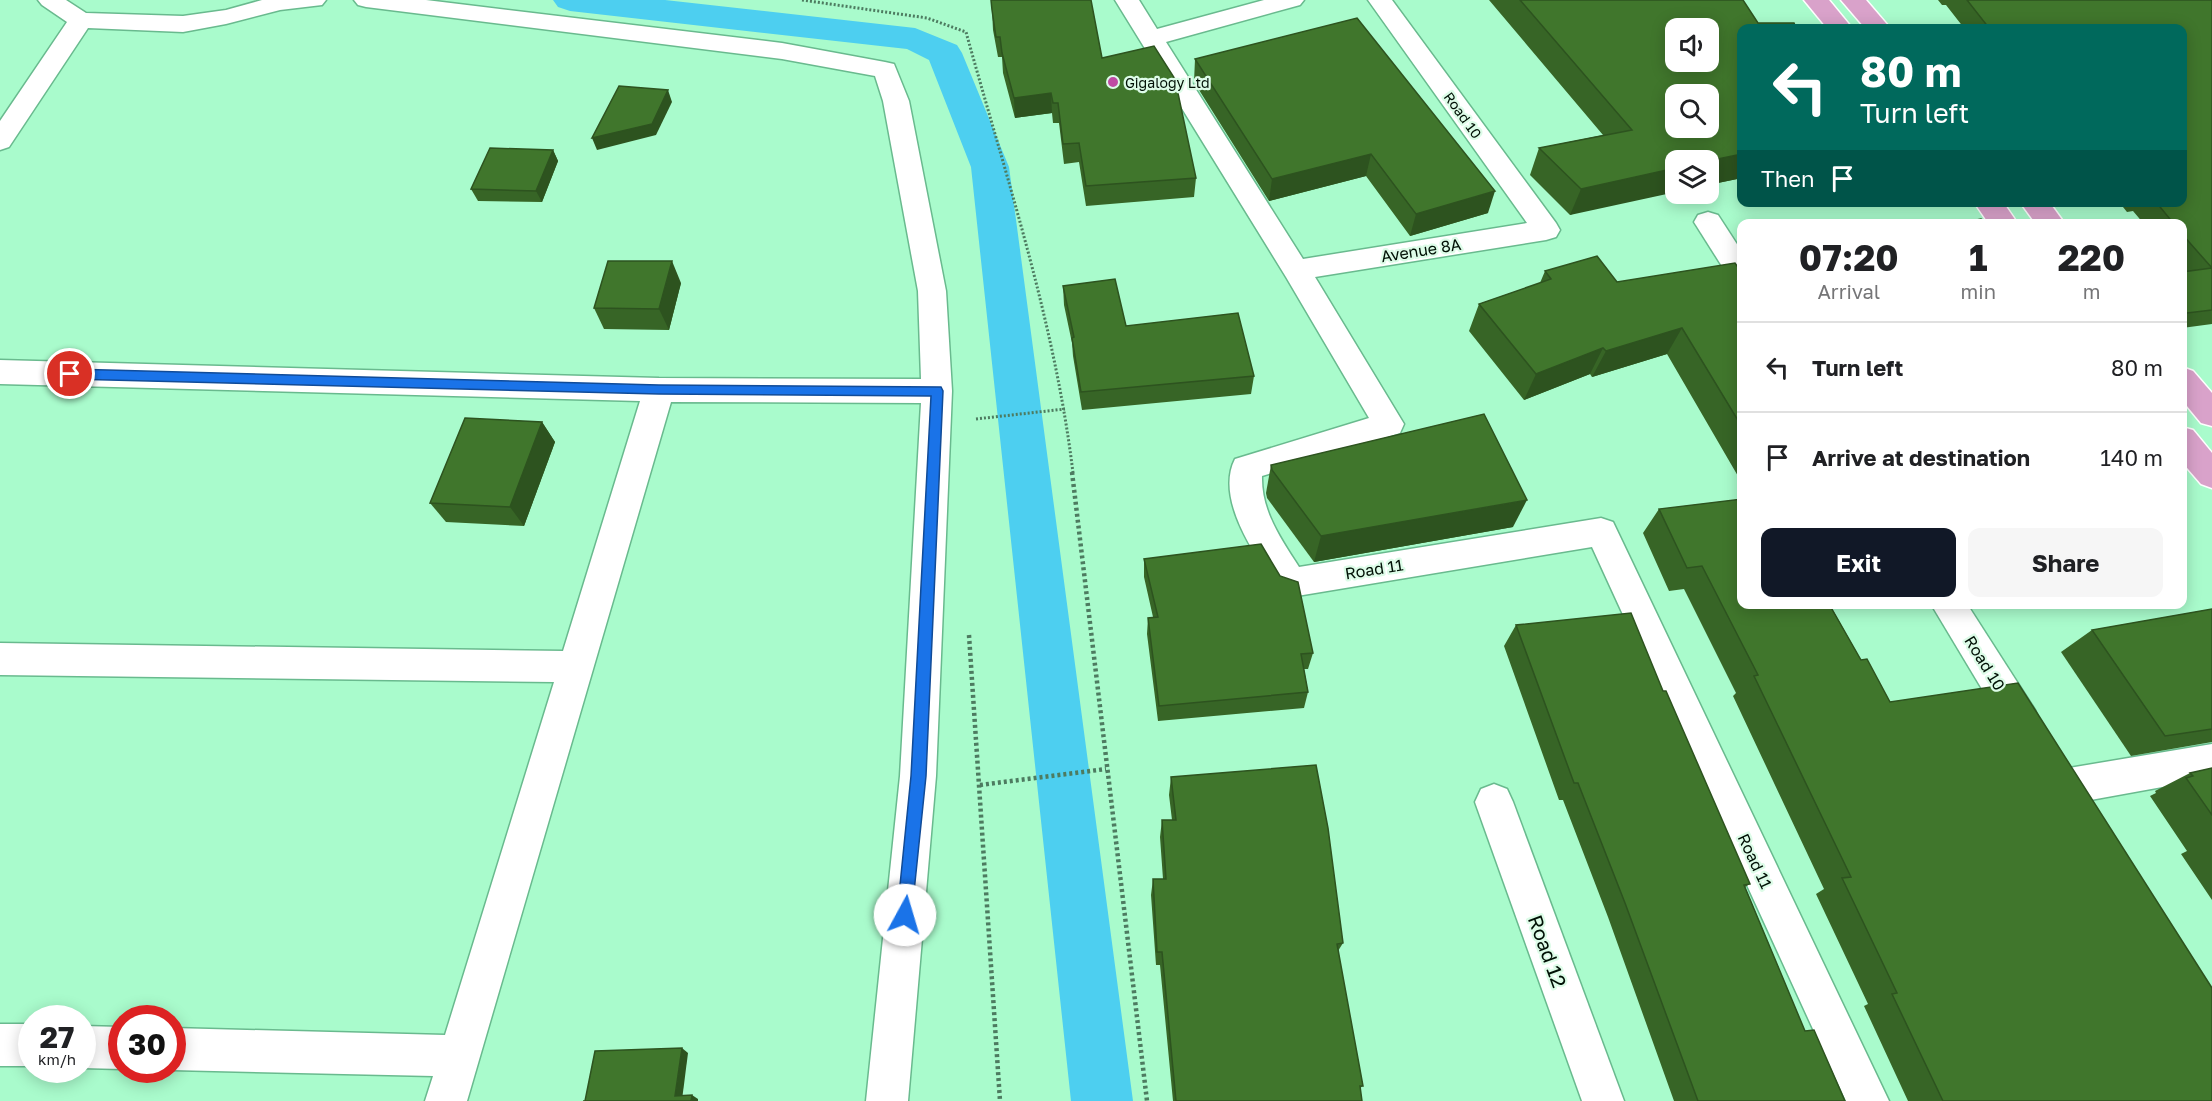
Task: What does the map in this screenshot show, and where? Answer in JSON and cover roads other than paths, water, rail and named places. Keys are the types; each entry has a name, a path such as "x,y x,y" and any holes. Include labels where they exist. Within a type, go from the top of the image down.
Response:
{"main road":[{"path":"1816,0 1837,24"},
{"path":"1853,0 1874,24"},
{"path":"1991,207 2001,219"},
{"path":"2037,207 2048,219"},
{"path":"2187,385 2212,414"},
{"path":"2187,445 2212,475"}],"street":[{"path":"50,0 81,20 183,24 226,17 279,3 314,0"},
{"path":"366,0 782,51 885,70 897,101 932,291 946,406 918,776 886,1101"},
{"name":"Road 11","path":"1126,0 1296,270 1389,424 1246,468 1244,484 1257,528 1291,583 1601,532 1868,1101"},
{"path":"1151,38 1292,0"},
{"name":"Road 10","path":"1380,0 1546,230"},
{"path":"0,141 81,20"},
{"path":"1708,222 1737,267"},
{"name":"Avenue 8A","path":"1296,270 1546,230"},
{"path":"0,372 659,390 946,406"},
{"path":"446,1101 574,667 659,390"},
{"name":"Road 10","path":"1951,609 2057,778 2212,761"},
{"path":"0,659 574,667"},
{"name":"Road 12","path":"1494,802 1603,1101"},
{"path":"0,1045 18,1046"},
{"path":"186,1049 458,1056"}],"waterway":[{"path":"570,0 915,39 944,53 990,167 1102,1101"}],"place":[{"name":"Gigalogy Ltd","path":"1113,82"}]}
